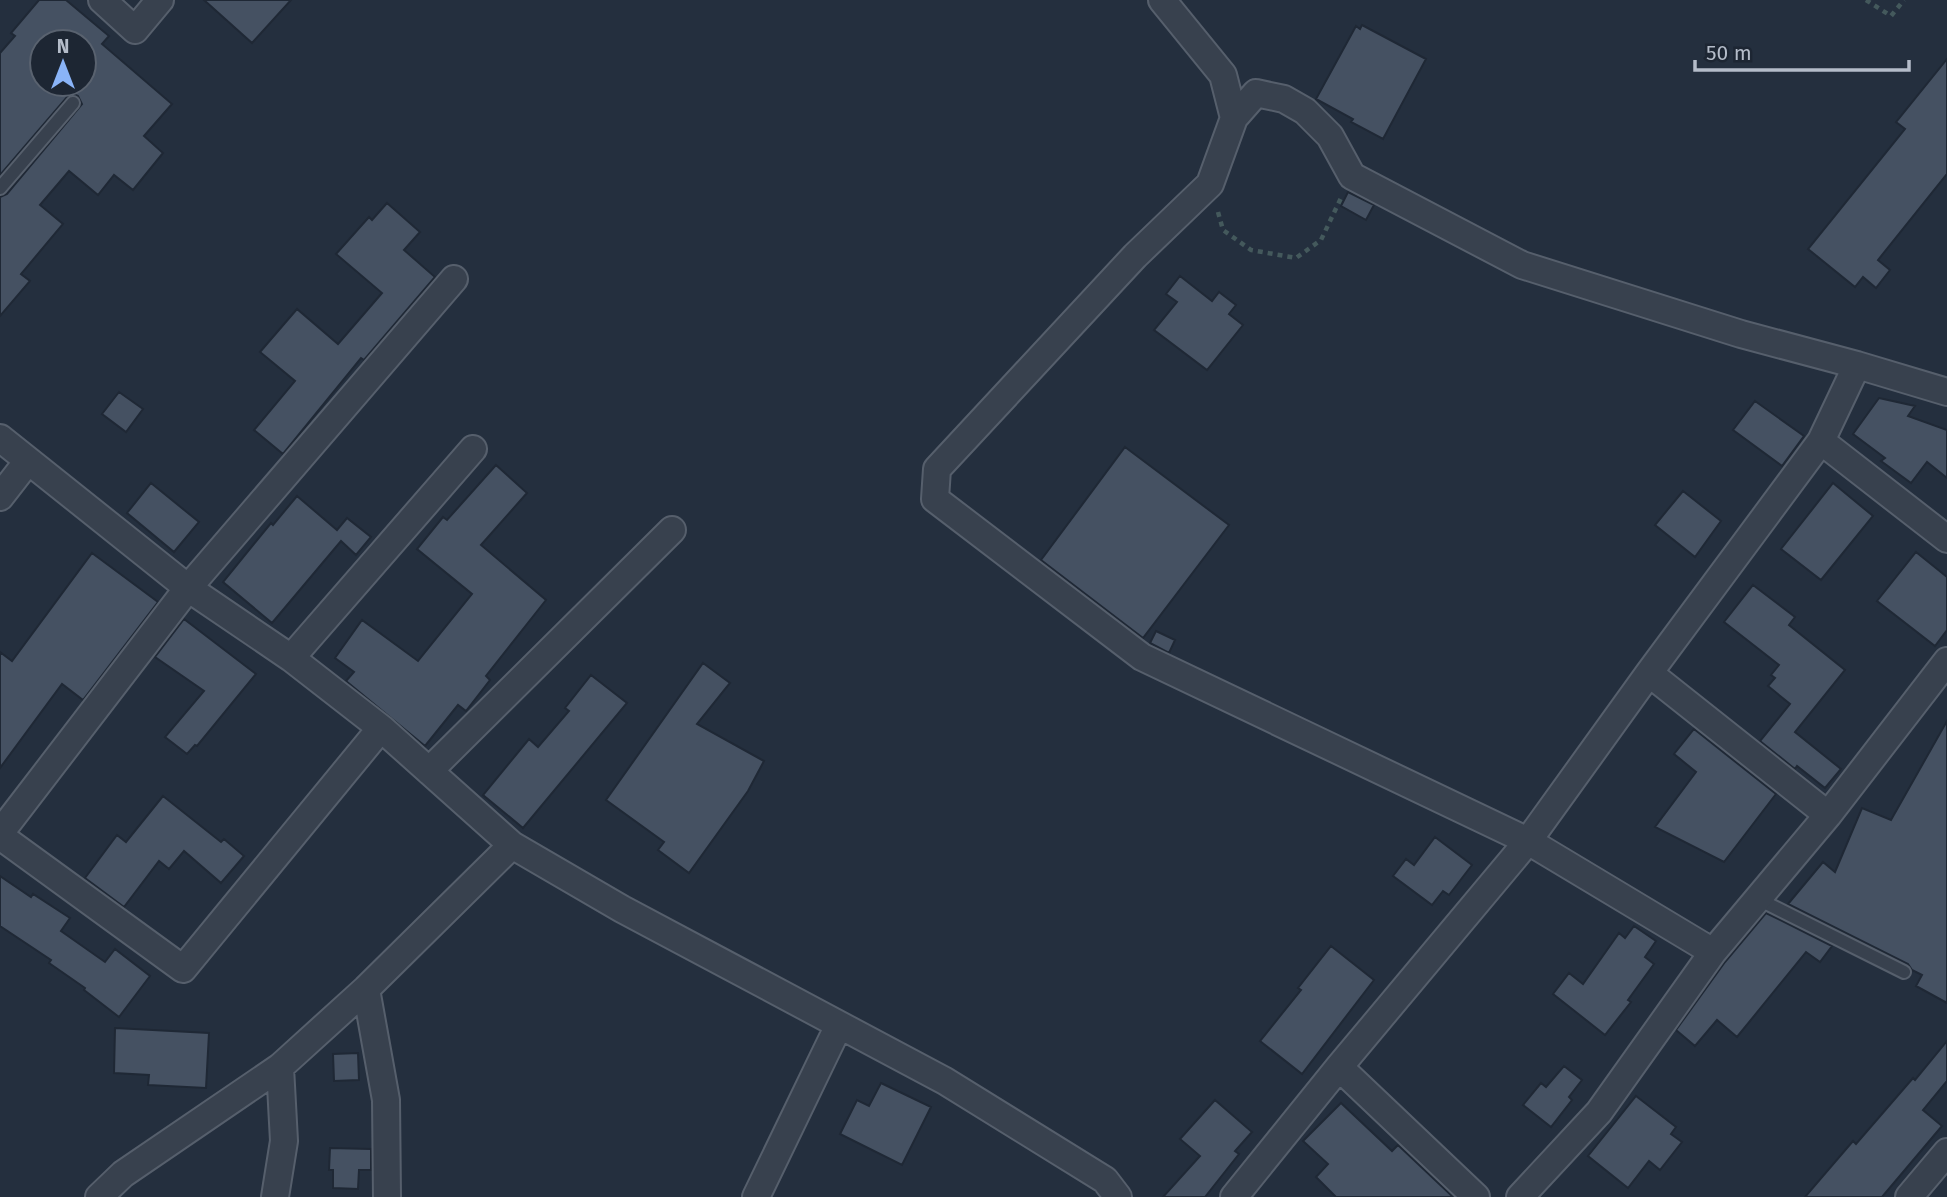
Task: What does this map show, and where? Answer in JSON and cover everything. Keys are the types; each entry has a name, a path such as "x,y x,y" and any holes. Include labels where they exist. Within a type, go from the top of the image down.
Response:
{"street":[{"path":"102,0 135,30 160,0"},
{"path":"1162,0 1223,75 1234,118"},
{"path":"1713,952 1528,841 1142,657 935,499 937,469 1135,256 1210,184 1234,118 1256,93 1284,99 1305,111 1330,136 1352,176 1522,265 1741,334 1947,392"},
{"path":"380,728 183,969 0,834 188,589 454,279"},
{"path":"1234,1197 1528,841 1821,441 1857,365"},
{"path":"0,438 188,589 291,657 380,728 512,845 622,909 945,1081 1105,1180 1118,1197"},
{"path":"1821,441 1947,539"},
{"path":"291,657 473,449"},
{"path":"0,497 28,461"},
{"path":"429,771 672,530"},
{"path":"1520,1197 1600,1112 1713,952 1828,815 1947,661"},
{"path":"1649,673 1828,815"},
{"path":"99,1197 123,1174 280,1067 366,989 512,845"},
{"path":"366,989 386,1100 387,1197"},
{"path":"756,1197 839,1025"},
{"path":"275,1197 284,1141 280,1067"},
{"path":"1339,1067 1476,1197"},
{"path":"1909,1197 1947,1152"}],"lane":[{"path":"0,188 74,103"},
{"path":"1758,899 1904,972"}],"path":[{"path":"1866,0 1891,16 1904,0"},
{"path":"1210,184 1223,230 1251,250 1296,258 1321,240 1352,176"}],"building":[{"path":"39,0 66,0 109,36 102,44 172,104 144,136 163,153 133,190 114,175 98,195 69,171 40,205 63,224 21,274 30,281 0,316 0,197 7,194 82,104 79,98 98,98 98,28 28,28 28,98 66,98 0,175 0,53 15,36 11,33"},
{"path":"204,0 291,0 252,43"},
{"path":"1362,25 1426,59 1383,139 1316,99 1356,26 1360,29"},
{"path":"1947,59 1947,174 1878,260 1890,270 1876,288 1863,277 1855,287 1808,249 1905,129 1896,122"},
{"path":"1348,192 1374,205 1366,220 1341,206"},
{"path":"387,203 420,232 404,250 435,277 364,360 361,358 283,454 254,430 295,381 260,352 297,309 338,344 382,293 336,254 369,217 372,220"},
{"path":"1180,276 1212,301 1219,292 1236,305 1229,314 1243,325 1207,370 1154,330 1177,302 1166,294"},
{"path":"119,392 143,409 126,432 102,414"},
{"path":"1879,398 1915,406 1908,416 1947,430 1947,478 1927,462 1911,483 1881,461 1885,458 1853,434"},
{"path":"1755,401 1804,436 1782,466 1733,430"},
{"path":"1125,447 1229,525 1143,638 1041,560"},
{"path":"496,465 527,493 481,545 546,600 486,676 490,680 466,711 458,705 425,746 346,681 354,672 335,658 362,620 418,661 472,594 417,549 443,517 447,520"},
{"path":"151,483 199,522 174,552 127,513"},
{"path":"1833,483 1873,516 1821,580 1781,549"},
{"path":"1683,491 1721,521 1695,557 1655,525"},
{"path":"297,496 337,530 347,518 371,537 356,555 341,541 272,623 223,582"},
{"path":"1916,552 1947,577 1947,630 1935,646 1877,601"},
{"path":"92,553 158,602 83,700 62,684 0,768 0,652 12,661"},
{"path":"1753,585 1795,617 1789,625 1845,670 1795,732 1841,769 1825,788 1797,766 1795,769 1760,741 1790,704 1768,686 1775,678 1771,675 1779,665 1724,622"},
{"path":"184,619 256,674 197,746 187,754 165,737 204,691 155,657"},
{"path":"1156,631 1175,640 1169,653 1150,643"},
{"path":"703,663 730,683 697,724 764,761 748,791 689,873 658,850 664,842 606,800"},
{"path":"591,675 627,703 523,828 483,795 529,739 538,747 569,711 565,708"},
{"path":"1947,721 1947,1003 1916,986 1922,975 1912,970 1908,964 1788,904 1823,862 1835,872 1862,808 1891,820"},
{"path":"1694,729 1776,794 1724,862 1655,827 1696,772 1674,754"},
{"path":"163,796 221,842 224,839 244,856 221,883 184,851 169,869 159,861 124,907 85,878 117,835 126,842"},
{"path":"1435,837 1472,865 1449,895 1443,891 1432,905 1393,876 1406,859 1414,865"},
{"path":"0,876 70,918 61,931 105,962 115,949 150,976 119,1017 84,990 85,988 49,963 51,960 0,926"},
{"path":"1766,913 1832,946 1820,962 1806,952 1737,1037 1717,1020 1695,1046 1676,1030 1725,962"},
{"path":"1634,926 1656,941 1645,957 1654,964 1628,1000 1631,1002 1605,1035 1553,994 1569,973 1583,984 1619,933 1625,938"},
{"path":"1331,946 1374,980 1302,1074 1260,1041 1301,990 1298,988"},
{"path":"115,1028 209,1033 206,1088 148,1085 149,1075 114,1073"},
{"path":"1947,1041 1947,1081 1923,1110 1942,1126 1882,1197 1805,1197 1853,1141 1856,1144 1913,1078 1915,1080"},
{"path":"358,1053 359,1080 334,1081 333,1054"},
{"path":"1564,1066 1582,1080 1569,1097 1572,1100 1551,1127 1523,1105 1541,1083 1546,1087"},
{"path":"881,1083 931,1107 902,1165 840,1134 857,1100 869,1106"},
{"path":"1636,1096 1676,1127 1671,1134 1682,1142 1660,1170 1649,1161 1628,1188 1588,1156"},
{"path":"1215,1100 1252,1132 1235,1151 1239,1154 1205,1197 1163,1197 1200,1156 1180,1139"},
{"path":"1341,1103 1392,1151 1398,1145 1453,1197 1336,1197 1316,1177 1328,1164 1303,1141"},
{"path":"330,1148 371,1149 371,1170 359,1170 358,1189 333,1188 333,1170 329,1170"}]}
